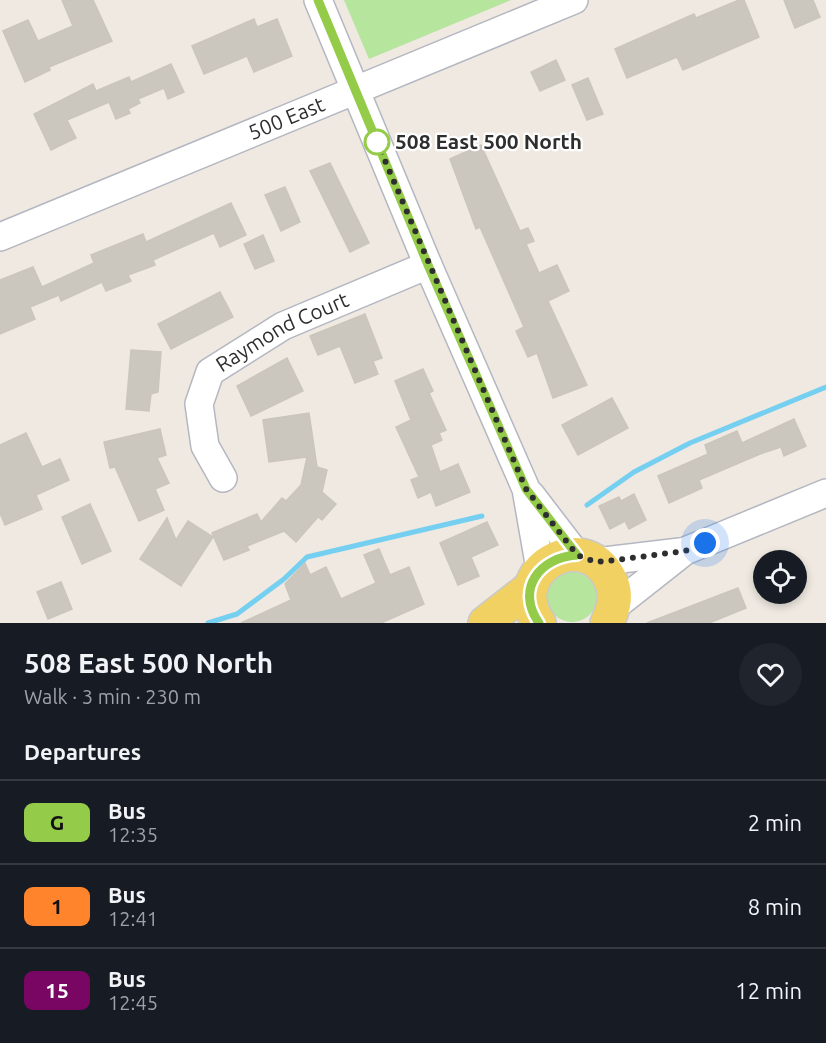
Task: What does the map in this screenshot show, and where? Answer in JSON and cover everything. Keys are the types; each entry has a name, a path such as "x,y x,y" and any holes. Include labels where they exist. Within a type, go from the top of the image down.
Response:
{"main road":[{"path":"485,623 561,556 586,558 607,572 614,587 610,615"},
{"path":"536,578 530,603 539,623"}],"street":[{"path":"318,0 428,265 526,489 536,578"},
{"name":"500 East","path":"0,237 574,0"},
{"name":"Raymond Court","path":"223,478 205,446 199,404 210,372 283,326 428,265"},
{"path":"526,489 586,558 685,551"},
{"path":"610,615 685,551 826,493"}],"green space":[{"path":"344,0 511,0 369,59"},
{"path":"572,572 590,579 597,597 590,615 572,622 554,615 547,597 554,579"}],"building":[{"path":"62,0 93,0 112,41 49,67 50,70 25,82 3,31 28,20 38,41 73,26"},
{"path":"744,0 759,37 683,70 677,57 627,78 615,49 694,14 696,18"},
{"path":"784,0 813,0 820,17 795,28"},
{"path":"254,19 257,27 277,19 292,56 254,72 247,56 204,74 192,46"},
{"path":"556,60 565,80 540,91 531,72"},
{"path":"171,64 184,92 168,99 164,88 138,99 140,103 128,109 130,113 116,119 109,102 67,120 76,138 51,150 34,114 93,84 96,91 129,77 131,82"},
{"path":"588,78 603,114 587,120 572,85"},
{"path":"481,145 520,231 528,228 534,241 526,244 539,273 557,265 569,291 548,301 587,385 553,398 537,353 528,357 516,331 524,327 480,227 476,229 450,159"},
{"path":"330,163 369,243 350,252 310,171"},
{"path":"285,187 300,222 281,231 265,195"},
{"path":"231,203 246,235 220,247 214,233 153,260 155,265 128,275 131,281 106,291 102,282 61,301 59,295 30,307 35,319 0,334 0,280 33,267 42,287 94,263 91,255 143,234 146,242"},
{"path":"263,235 274,261 255,269 244,244"},
{"path":"220,292 233,317 171,349 158,324"},
{"path":"365,314 382,358 373,361 378,374 355,383 340,346 318,355 310,336"},
{"path":"131,350 161,352 158,392 151,394 149,411 126,409"},
{"path":"287,358 303,391 251,416 237,386"},
{"path":"423,369 433,391 429,393 446,430 439,433 442,440 431,445 440,472 458,464 470,492 436,506 431,492 418,498 411,480 419,477 396,427 411,420 395,381"},
{"path":"612,398 628,428 578,455 562,425"},
{"path":"309,413 317,467 327,470 322,492 336,504 322,520 318,517 296,542 284,531 247,546 249,550 224,560 212,533 257,514 261,522 282,498 286,501 301,485 307,457 269,462 263,420"},
{"path":"794,419 806,446 784,456 781,447 760,454 699,480 702,488 669,503 658,476 708,454 705,445 737,431 742,443"},
{"path":"160,429 166,455 157,458 169,483 155,489 164,510 139,521 115,467 110,468 104,442"},
{"path":"26,433 42,467 60,459 69,480 36,495 42,509 5,525 0,513 0,445"},
{"path":"634,494 646,520 629,529 625,521 610,529 599,506 619,497 621,501"},
{"path":"90,504 111,551 82,564 62,517"},
{"path":"167,518 176,540 188,521 213,537 181,586 140,559"},
{"path":"487,522 498,545 471,557 479,576 458,585 440,543"},
{"path":"379,549 390,575 409,567 424,604 381,623 241,623 291,600 285,584 305,563 310,575 326,567 341,599 376,583 364,555"},
{"path":"61,582 72,609 48,619 37,592"},
{"path":"738,588 746,608 709,623 647,623"}],"waterway":[{"path":"587,505 634,472 690,443 826,387"},
{"path":"208,623 237,614 284,579 307,557 482,516"}],"bus line":[{"name":"G","path":"318,0 428,265 526,489 577,555 561,556 548,562 534,578 530,603 539,623"}],"place":[{"name":"508 East 500 North","path":"377,142"}],"route":[{"path":"377,142 526,489 577,555 596,562 685,551 705,543"}]}
